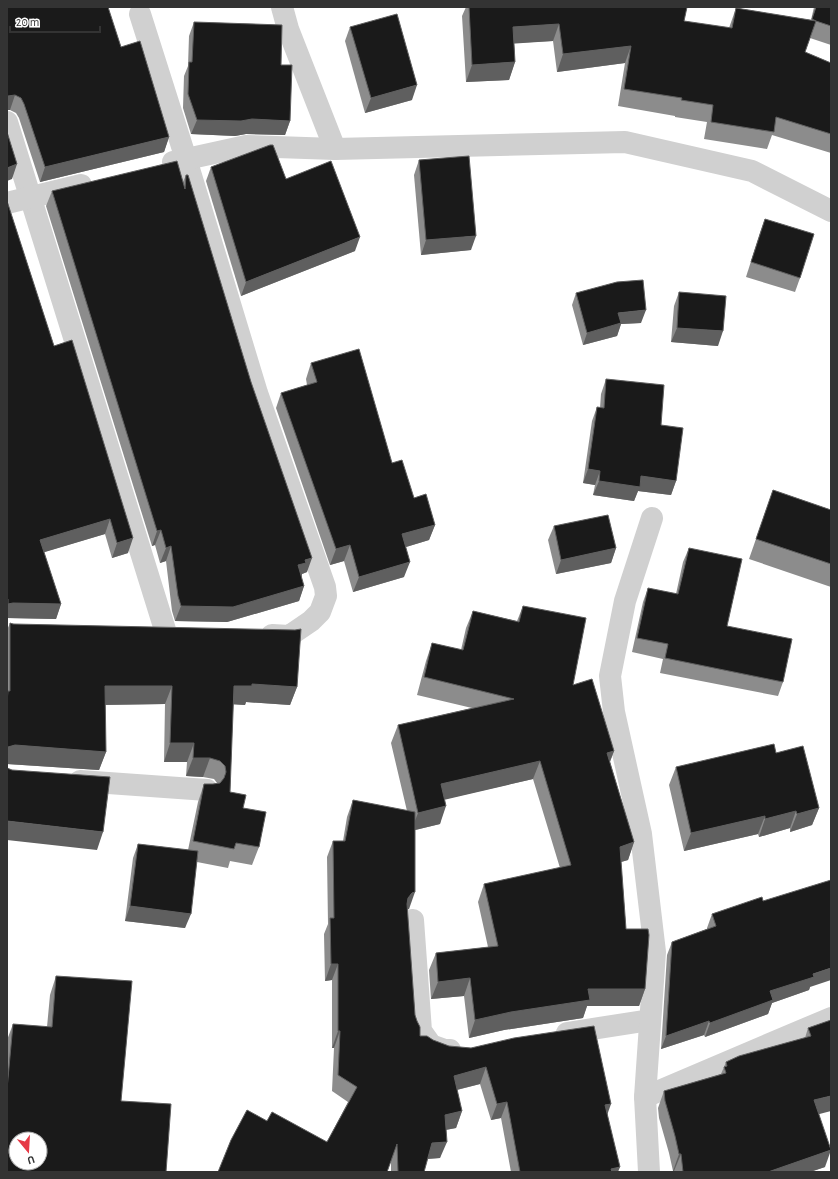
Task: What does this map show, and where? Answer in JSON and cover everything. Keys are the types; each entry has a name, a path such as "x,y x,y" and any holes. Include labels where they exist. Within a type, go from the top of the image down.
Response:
{"street":[{"path":"282,7 288,29 335,149"},
{"path":"140,14 257,393 325,587 326,596 320,612 311,621 289,636 251,635"},
{"path":"7,122 166,633"},
{"path":"157,166 246,146 335,149 625,142 752,171 831,211"},
{"path":"7,203 98,181"},
{"path":"649,1172 645,1097 656,952 641,834 614,712 610,676 625,601 652,518"},
{"path":"142,633 189,634"},
{"path":"61,780 207,790"},
{"path":"413,920 421,1031 431,1045 445,1050 462,1052 470,1050"},
{"path":"645,1097 831,1018"},
{"path":"544,1037 650,1020"}],"building":[{"path":"7,7 108,7 121,47 140,41 169,137 45,167 21,98 15,95 7,96"},
{"path":"469,7 687,7 684,21 732,28 736,8 816,21 805,52 831,63 831,134 776,117 774,132 711,122 713,105 681,100 682,98 624,89 631,46 563,54 559,24 513,27 515,62 472,65"},
{"path":"816,7 831,7 831,26 812,19"},
{"path":"397,14 417,85 371,98 350,27"},
{"path":"194,22 282,25 281,65 292,65 290,121 252,119 241,121 197,120 188,94 189,62 192,62"},
{"path":"7,132 17,164 7,168"},
{"path":"273,145 286,179 331,161 360,237 246,282 211,167"},
{"path":"469,156 476,236 426,240 419,160"},
{"path":"177,161 185,189 186,175 188,175 251,382 312,558 305,560 306,563 298,565 304,586 233,607 181,606 178,596 171,546 166,548 161,530 157,531 52,191"},
{"path":"7,201 54,346 72,340 133,538 117,543 110,519 40,540 61,604 8,604 8,599 7,600"},
{"path":"765,219 814,234 800,278 751,262"},
{"path":"643,280 646,310 618,313 621,323 587,333 576,293 617,282"},
{"path":"679,292 726,296 723,331 677,328"},
{"path":"359,349 392,463 402,460 414,498 426,494 435,525 402,534 410,562 359,577 350,545 336,549 281,393 317,382 311,363"},
{"path":"606,379 664,385 661,425 683,428 676,481 641,476 640,487 599,481 600,471 588,469 597,407 604,408"},
{"path":"773,490 831,510 831,564 756,539"},
{"path":"608,515 616,548 561,560 554,526"},
{"path":"689,548 742,559 727,626 792,639 783,682 665,658 668,644 637,638 648,588 678,594"},
{"path":"523,606 586,618 573,685 592,679 614,751 607,753 634,842 620,847 626,929 648,929 649,935 645,989 588,989 590,1000 511,1012 475,1020 470,978 438,982 436,953 498,946 484,884 571,865 540,761 441,784 446,806 418,813 398,725 514,699 424,677 432,643 463,650 473,611 519,622"},
{"path":"10,623 301,629 297,687 252,684 252,686 234,686 230,792 246,795 243,808 266,812 259,847 236,843 234,849 193,841 204,784 220,783 226,772 225,766 220,761 210,758 193,758 194,743 170,743 172,686 105,686 106,752 15,745 7,747 7,701 8,691 10,691"},
{"path":"774,744 776,753 803,746 819,808 797,814 796,811 765,819 765,816 691,833 676,767"},
{"path":"7,768 12,770 110,777 103,832 7,821"},
{"path":"353,800 415,812 415,892 408,898 407,904 415,1015 420,1027 420,1036 427,1036 449,1046 471,1048 514,1038 594,1026 611,1104 605,1105 620,1167 611,1169 612,1172 520,1172 507,1102 497,1104 486,1067 454,1076 462,1111 445,1115 447,1142 432,1143 424,1172 398,1172 397,1144 387,1172 218,1172 231,1140 247,1110 267,1121 272,1112 327,1142 357,1087 338,1075 340,1031 338,1031 338,964 331,964 330,918 334,918 333,841 345,841"},
{"path":"138,844 198,851 191,914 130,906"},
{"path":"831,880 831,968 813,974 814,977 770,991 773,1000 710,1023 709,1021 666,1036 672,942 716,926 712,914 762,897 763,901"},
{"path":"56,976 132,981 121,1101 171,1104 166,1172 7,1172 7,1089 13,1024 52,1027"},
{"path":"831,1020 831,1096 814,1100 831,1150 768,1172 683,1172 681,1154 679,1154 665,1101 664,1091 726,1073 724,1067 727,1066 726,1062 739,1056 811,1036 808,1028"}]}
